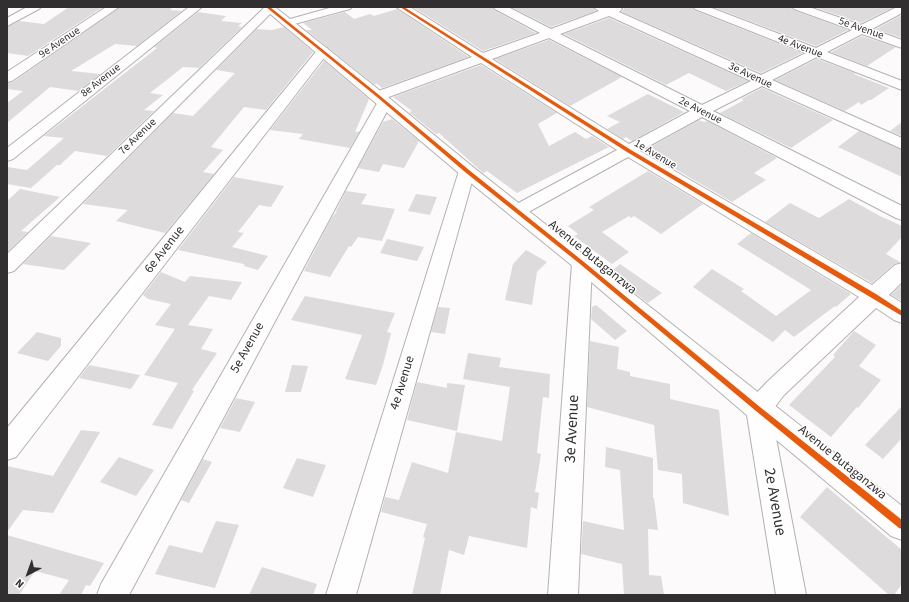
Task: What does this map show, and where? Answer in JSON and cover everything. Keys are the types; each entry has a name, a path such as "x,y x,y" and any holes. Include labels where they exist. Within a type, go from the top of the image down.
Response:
{"street":[{"path":"7,23 35,7"},
{"name":"9e Avenue","path":"7,78 113,7"},
{"name":"8e Avenue","path":"7,156 196,7"},
{"path":"287,23 346,7"},
{"name":"1e Avenue","path":"402,7 629,151 902,314"},
{"name":"2e Avenue","path":"499,7 902,214"},
{"path":"382,99 480,57 549,33 604,9 622,7"},
{"name":"4e Avenue","path":"698,7 902,86"},
{"name":"5e Avenue","path":"798,7 902,44"},
{"path":"898,7 902,9"},
{"name":"Avenue Butaganzwa","path":"269,8 382,99 467,171 758,409 902,525"},
{"name":"7e Avenue","path":"7,266 269,8"},
{"name":"3e Avenue","path":"604,9 902,144"},
{"path":"517,211 702,111 817,54 902,9"},
{"name":"6e Avenue","path":"7,448 323,51"},
{"name":"5e Avenue","path":"112,595 382,99"},
{"name":"4e Avenue","path":"341,595 467,171"},
{"name":"3e Avenue","path":"563,595 582,264"},
{"path":"758,409 776,388 902,270"},
{"name":"2e Avenue","path":"758,409 791,595"}],"building":[{"path":"69,7 103,7 28,56 7,53 7,27 19,21 44,24"},
{"path":"120,7 173,7 170,10 182,11 137,46 115,44 71,71 101,74 79,91 50,87 7,123 7,103 23,91 7,89 7,83 13,82"},
{"path":"413,7 492,7 494,10 536,33 483,51"},
{"path":"511,7 592,7 596,11 551,27"},
{"path":"622,7 692,7 694,10 802,53 761,73 622,12 624,9"},
{"path":"713,7 790,7 793,10 848,30 816,46"},
{"path":"814,7 894,7 861,23"},
{"path":"397,9 469,57 382,88 376,83 375,85 306,30 312,30 303,23 345,12 354,19 370,14 374,16"},
{"path":"198,12 226,16 221,21 242,23 238,26 242,27 199,68 183,67 150,93 163,95 144,110 154,111 107,156 75,151 31,188 7,184 7,167 27,170 64,138 44,136 157,48 154,47"},
{"path":"902,15 902,38 876,29"},
{"path":"609,18 748,81 726,91 689,73 666,85 564,34"},
{"path":"284,27 313,52 266,110 244,107 211,147 223,150 203,172 214,174 165,233 116,221 128,210 83,204 173,113 193,116 235,73 216,70 257,29 272,30"},
{"path":"862,36 896,47 867,66 831,52"},
{"path":"549,40 622,77 570,106 495,59"},
{"path":"817,59 855,73 854,74 889,88 871,100 861,105 859,102 845,111 775,80"},
{"path":"324,61 369,99 355,132 360,131 350,148 299,139 303,134 270,130"},
{"path":"481,65 557,113 538,124 549,146 575,132 586,139 592,136 609,147 517,193 487,171 483,173 439,133 436,134 409,112 412,111 393,97"},
{"path":"762,88 833,120 791,148 720,113 744,100 741,99"},
{"path":"648,94 684,112 632,141 626,137 623,139 607,129 620,122 607,116"},
{"path":"392,119 419,141 404,168 383,164 379,172 358,168 383,122"},
{"path":"699,120 704,122 707,121 777,158 754,173 766,180 732,202 663,162 666,160 647,149"},
{"path":"902,122 902,136 890,131"},
{"path":"859,131 902,150 902,177 838,147"},
{"path":"648,171 703,204 661,234 634,216 631,218 629,216 602,232 629,252 612,264 574,236 578,234 568,226 594,210 589,207"},
{"path":"234,177 284,186 271,207 259,205 238,232 244,233 232,247 268,256 258,270 244,266 244,264 178,250"},
{"path":"20,189 60,197 21,231 28,232 7,252 7,201"},
{"path":"346,191 367,194 361,204 395,209 382,241 358,237 351,247 349,246 330,277 304,271 331,219 337,211"},
{"path":"416,194 437,197 430,215 408,211"},
{"path":"849,199 902,226 902,237 886,254 900,262 894,264 872,283 765,222 790,203 819,218"},
{"path":"751,233 851,294 836,307 835,306 794,337 785,330 773,342 693,287 712,269 744,289 741,291 776,316 811,290 737,244"},
{"path":"51,236 91,243 64,270 23,264"},
{"path":"387,239 424,247 417,261 380,253"},
{"path":"526,250 547,262 537,272 532,305 505,300 513,264"},
{"path":"620,264 662,293 648,303 609,273"},
{"path":"161,272 185,282 190,276 242,282 231,300 209,296 188,325 213,329 201,349 217,353 192,390 194,391 172,429 152,425 178,383 144,375 175,329 155,325 171,304 148,299 143,295"},
{"path":"902,284 902,301 891,295"},
{"path":"305,296 395,313 387,332 391,333 376,385 345,379 362,335 291,320"},
{"path":"596,305 627,331 615,340 591,319 592,307"},
{"path":"438,307 450,308 445,334 431,332"},
{"path":"854,331 876,345 859,366 881,380 831,437 789,405 835,357 833,355"},
{"path":"37,332 61,338 61,346 48,361 17,353"},
{"path":"590,341 619,347 617,369 630,372 630,376 670,384 670,399 719,410 729,516 683,503 682,474 658,470 654,425 587,407"},
{"path":"468,353 501,358 499,367 550,374 549,398 543,397 537,453 541,454 535,492 539,493 537,509 531,507 527,548 469,536 464,555 449,550 440,595 412,595 425,538 423,537 427,524 381,512 385,497 399,500 412,462 448,473 456,432 502,441 510,387 463,379"},
{"path":"89,365 140,375 131,389 79,378"},
{"path":"292,365 308,366 301,392 285,392"},
{"path":"417,382 447,388 447,383 465,385 457,431 407,420"},
{"path":"236,398 255,402 240,432 220,428"},
{"path":"902,406 902,438 883,459 865,445"},
{"path":"81,430 100,432 53,513 23,510 7,532 7,466 53,476"},
{"path":"606,447 653,458 653,498 658,530 648,529 649,575 661,576 664,595 624,595 622,564 581,554 583,521 624,530 620,470 605,467"},
{"path":"119,457 154,470 136,496 100,482"},
{"path":"297,458 326,465 313,497 283,488"},
{"path":"203,459 212,462 189,503 181,500"},
{"path":"827,487 902,550 902,584 894,595 889,595 800,517"},
{"path":"216,521 239,525 215,588 155,574 169,545 202,553"},
{"path":"7,535 104,563 90,586 86,585 81,595 59,595 69,580 35,571 19,595 7,595"},
{"path":"262,567 317,584 313,595 249,595"}],"cycle path":[{"path":"268,7 378,96 467,171 582,263 758,409 902,525"},
{"path":"402,7 629,151 902,314"}]}
